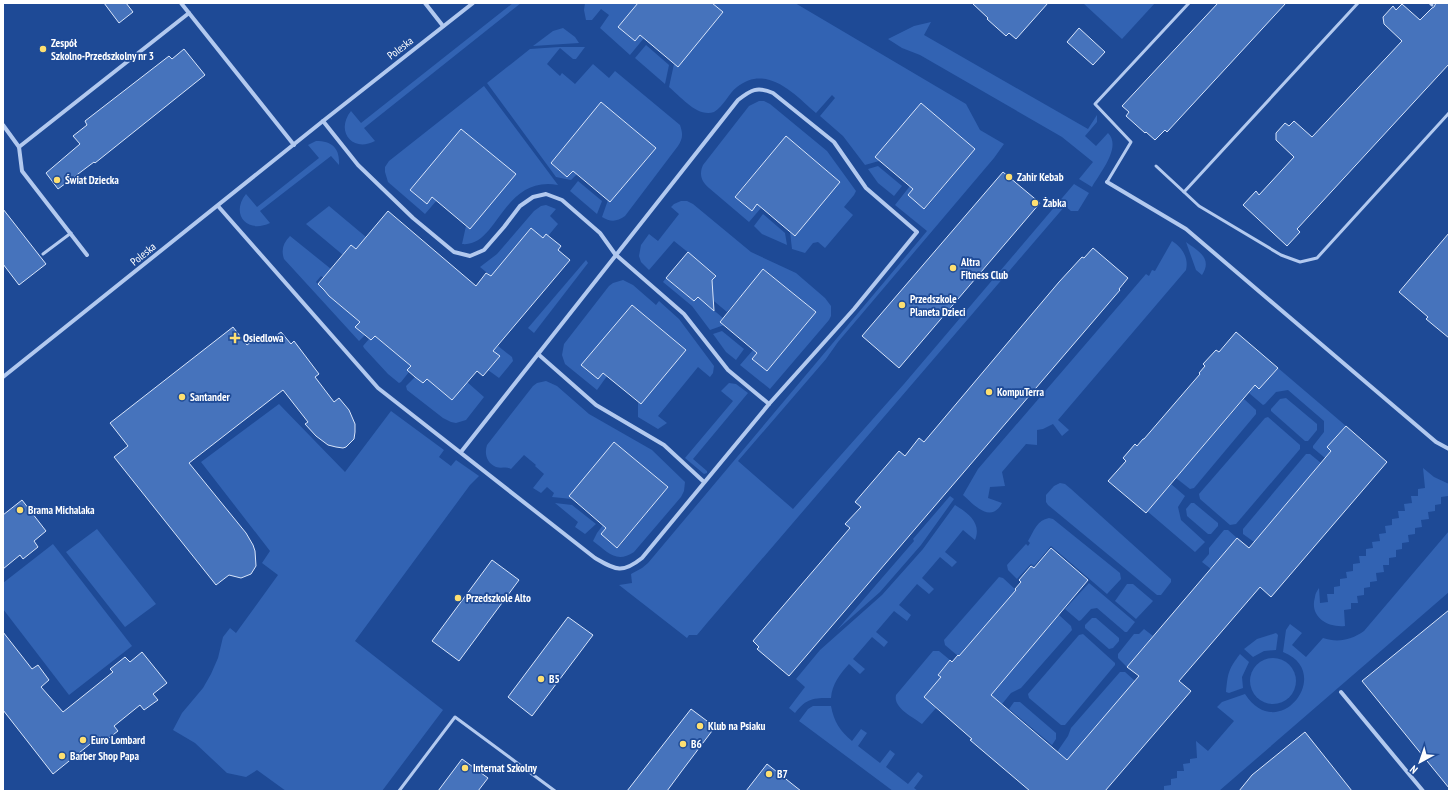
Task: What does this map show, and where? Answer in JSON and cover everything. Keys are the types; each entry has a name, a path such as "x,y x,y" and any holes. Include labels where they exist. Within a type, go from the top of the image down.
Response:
{"street":[{"path":"181,3 294,145"},
{"path":"425,3 443,26"},
{"name":"Poleska","path":"3,377 45,342 473,3"},
{"path":"19,147 189,13"},
{"path":"218,206 378,388 595,558 611,567 620,569 632,566 642,558 769,404 854,309 916,232 866,188 834,142 773,93 764,89 750,91 738,100 615,254 461,452"},
{"path":"323,121 358,165 413,218 454,252 470,256 484,250 504,228 520,206 533,197 546,194 562,200 600,233 615,254 684,314 728,370 769,404"},
{"path":"3,125 19,147 22,171 87,255"},
{"path":"1107,182 1186,229 1430,437 1449,449"},
{"path":"538,354 596,405 664,445 704,482"},
{"path":"1341,692 1423,791"}],"lane":[{"path":"1107,182 1131,142 1096,104 1189,3"},
{"path":"1184,192 1358,3"},
{"path":"1156,166 1199,206 1281,255 1300,262 1317,258 1449,113"},
{"path":"43,254 71,233"},
{"path":"399,791 455,717 554,791"}],"shaded area":[{"path":"513,3 521,3 364,128 375,141 367,144 359,144 348,138 345,132 345,126 346,119 351,111 361,123"},
{"path":"585,3 638,3 618,27 635,41 640,35 644,38 630,55 600,28 609,15 601,9 592,20 586,20 584,10"},
{"path":"712,3 795,3 966,104 980,130 1004,144 994,158 838,342 826,359 738,461 793,509 904,384 1074,184 1089,193 1078,211 1071,211 1065,206 697,635 689,635 687,638 619,585 632,583 631,574 648,563 927,231 895,205 910,186 913,189 908,195 925,209 975,149 921,103 876,157 879,161 865,165 843,136 820,116 835,98 832,95 816,113 780,84 759,78 748,80 737,87 721,107 714,112 702,112 690,106 669,87 674,64 678,66 723,12"},
{"path":"1083,3 1155,3 1122,39"},
{"path":"931,22 924,35 1088,129 1097,115 1097,122 1085,136 1096,146 1108,133 1112,139 1113,145 1108,160 1092,187 1079,179 1093,162 1062,137 920,55 902,48 888,39 914,26"},
{"path":"563,28 575,37 579,43 533,46 553,31"},
{"path":"646,45 669,65 665,84 635,58"},
{"path":"585,47 576,59 573,59 560,48 547,64 560,76 562,73 575,84 593,64 609,78 615,71 680,125 682,136 678,146 625,216 619,219 608,220 602,217 608,200 610,202 656,148 601,102 551,163 567,177 573,171 577,174 571,180 556,177 487,83 530,49"},
{"path":"484,86 558,185 539,185 524,191 502,212 484,235 474,242 462,244 466,226 470,229 515,174 461,129 427,203 432,197 437,200 425,214 388,182 385,167 389,161"},
{"path":"759,101 764,101 770,104 827,151 856,191 844,207 853,215 825,248 818,242 813,243 805,253 792,249 790,232 795,236 840,182 786,136 735,196 752,210 757,204 761,208 749,222 704,183 701,174 703,165 749,106"},
{"path":"316,141 327,142 337,150 339,165 331,156 260,211 270,223 262,226 254,226 243,220 240,215 240,209 241,201 246,194 257,207 319,158 308,145"},
{"path":"878,166 902,186 894,196 878,183 868,169"},
{"path":"578,181 602,201 597,214 570,191"},
{"path":"681,201 687,201 693,204 751,252 796,273 825,298 831,306 831,316 829,320 770,389 740,365 753,350 757,353 752,359 767,371 816,312 764,269 727,312 709,297 713,289 713,284 711,282 716,275 674,241 649,270 641,262 639,256 641,245 649,234 658,241 679,214 671,207"},
{"path":"546,205 556,209 550,216 558,224 548,236 546,234 543,238 531,228 491,276 480,267 497,254 534,211 541,206"},
{"path":"329,206 366,237 356,249 343,255 306,224"},
{"path":"763,214 785,233 787,245 762,234 754,226"},
{"path":"290,236 331,269 324,278 321,276 316,282 329,296 360,322 355,327 365,335 359,341 284,259 283,247"},
{"path":"1172,241 1179,246 1186,257 1186,270 1058,420 1069,430 1062,436 1053,424 1037,430 1037,445 1026,444 1002,472 1005,486 990,487 988,498 1002,503 998,509 993,512 982,511 963,495 978,469 1146,274 1149,276 1152,270 1155,271"},
{"path":"1186,242 1199,252 1205,259 1206,264 1202,275 1196,270"},
{"path":"586,260 588,263 534,333 528,328"},
{"path":"666,278 694,301 698,297 723,318 720,321 724,325 710,330 692,306 663,282"},
{"path":"623,280 633,285 656,305 659,301 679,319 714,366 713,373 710,377 698,367 658,416 667,423 658,429 638,417 638,402 641,404 686,350 632,305 582,365 598,379 603,373 607,376 597,390 565,364 562,355 564,344 609,286"},
{"path":"722,331 744,349 736,360 726,352 713,334"},
{"path":"375,336 411,366 407,370 409,372 401,382 399,383 388,374 364,348 363,346 369,339 371,340"},
{"path":"498,346 512,357 513,361 499,378 488,370 500,356 493,351"},
{"path":"1278,368 1346,426 1327,447 1332,451 1325,458 1313,448 1324,432 1324,421 1288,390 1276,392 1263,405 1249,393 1255,385 1259,389"},
{"path":"415,377 423,383 427,379 452,400 467,382 484,397 466,420 456,423 451,422 443,418 407,390 406,386"},
{"path":"546,381 557,386 589,414 652,450 685,482 684,491 681,497 634,552 628,555 617,557 612,555 593,541 597,533 603,525 606,528 601,534 618,548 668,487 614,442 569,496 572,499 552,497 554,493 547,487 541,493 533,488 544,474 524,455 511,469 496,467 488,461 486,452 487,445 533,386 537,383"},
{"path":"729,383 736,384 748,393 693,459 707,471 707,473 704,474 685,458 733,401 721,391"},
{"path":"1286,398 1317,424 1317,430 1308,441 1305,441 1271,411 1280,399"},
{"path":"1244,399 1256,410 1256,414 1194,488 1190,489 1176,478"},
{"path":"279,404 345,472 391,411 444,450 439,457 451,466 456,460 479,476 470,485 355,641 443,710 382,791 286,791 257,770 246,777 227,773 195,743 173,730 182,713 203,688 211,674 218,658 223,637 230,628 236,633 278,575 262,563 270,551 201,462"},
{"path":"1268,417 1300,445 1300,449 1236,524 1230,525 1200,499 1199,494 1265,418"},
{"path":"1306,454 1310,454 1321,463 1254,542 1243,534 1243,529"},
{"path":"1423,468 1434,477 1449,484 1448,496 1441,497 1441,504 1435,505 1435,511 1428,512 1429,519 1421,520 1422,527 1415,528 1415,534 1408,535 1409,542 1402,543 1402,549 1396,550 1396,557 1389,558 1389,565 1383,565 1384,572 1376,573 1377,581 1370,582 1370,587 1364,588 1364,595 1357,596 1358,603 1351,603 1351,609 1344,610 1345,626 1332,625 1321,620 1317,615 1314,604 1315,595 1319,588 1320,603 1328,602 1327,594 1334,594 1334,587 1340,586 1340,579 1347,578 1346,572 1353,571 1353,564 1360,563 1359,556 1366,556 1366,549 1373,548 1372,542 1380,541 1379,534 1386,533 1385,526 1392,525 1392,519 1399,518 1398,511 1405,511 1404,504 1412,503 1411,496 1418,496 1418,489 1425,488"},
{"path":"1060,483 1065,484 1071,489 1171,579 1171,582 1161,595 1157,595 1048,505 1046,502 1046,495 1054,486"},
{"path":"1171,484 1185,496 1178,507 1181,520 1205,542 1195,552 1147,511"},
{"path":"950,496 954,499 921,545 880,592 837,630 914,541 913,539"},
{"path":"555,503 572,505 596,524 585,534 575,527 578,522"},
{"path":"1191,503 1194,503 1218,523 1218,526 1211,534 1208,534 1187,516 1186,509"},
{"path":"955,505 965,511 975,524 977,534 975,540 963,530 945,552 957,562 952,567 940,557 922,578 934,589 929,594 917,584 899,605 911,615 907,621 894,611 876,632 888,642 884,647 872,637 853,659 865,669 860,674 849,664 835,684 831,698 811,700 803,704 795,713 789,708 805,687 796,679 820,650 882,595 923,549"},
{"path":"1045,519 1053,519 1120,573 1121,579 1107,594 1051,546 1034,566 1031,564 1017,579 1008,570 1007,565 1026,544 1028,546 1030,543 1028,541 1036,526"},
{"path":"97,529 156,604 125,627 66,552"},
{"path":"1224,530 1228,530 1237,538 1211,569 1202,562 1209,554 1209,548"},
{"path":"1449,531 1449,592 1219,791 1164,791 1164,786 1171,785 1171,779 1177,778 1177,771 1184,771 1183,764 1190,763 1190,759 1197,758 1196,741 1208,751 1234,721 1217,707 1222,702 1245,694 1259,708 1273,712 1286,709 1296,700 1303,688 1304,674 1298,662 1283,652 1286,630 1290,624 1302,633 1292,645 1306,657 1323,638 1329,640 1344,640 1359,634 1364,631"},
{"path":"53,544 132,646 69,695 3,609 3,583"},
{"path":"999,577 1003,578 1016,590 958,656 945,645 944,640"},
{"path":"1089,583 1135,622 1127,632 1125,632 1097,608 1091,609 1079,621 1065,609"},
{"path":"1127,584 1133,584 1153,601 1136,619 1115,601"},
{"path":"1059,615 1071,626 1072,630 1021,688 1011,693 1002,704 990,695"},
{"path":"1092,618 1096,618 1119,638 1119,641 1113,648 1109,649 1085,628 1085,625"},
{"path":"1144,629 1153,636 1127,667 1118,658 1118,654 1134,634 1139,634"},
{"path":"1276,633 1278,635 1276,650 1264,651 1253,657 1244,649 1257,639"},
{"path":"1083,634 1115,663 1115,665 1065,725 1061,725 1029,698 1028,694 1079,635"},
{"path":"933,651 939,651 950,660 938,674 941,677 924,697 936,708 922,724 901,708 896,700 896,695"},
{"path":"1240,654 1249,662 1242,677 1243,688 1229,693 1226,692 1229,672"},
{"path":"1273,658 1286,662 1292,668 1296,681 1292,694 1286,700 1273,704 1260,700 1254,694 1250,681 1254,668 1260,662"},
{"path":"1120,672 1125,672 1135,681 1067,760 1057,752 1068,736 1071,728"},
{"path":"1014,702 1020,702 1056,733 1056,739 1052,745 1009,709"},
{"path":"813,706 831,706 838,726 852,741 861,729 867,733 858,746 880,763 890,750 895,754 886,767 908,784 918,772 923,776 914,788 918,791 893,791 799,721 808,709"}],"building":[{"path":"104,3 126,3 133,12 119,23"},
{"path":"638,3 712,3 723,12 678,67 640,35 635,41 618,27"},
{"path":"972,3 1048,3 1016,39 1009,33 1006,36"},
{"path":"1218,3 1286,3 1167,132 1165,130 1155,140 1126,116 1129,112 1122,106"},
{"path":"1436,3 1449,3 1449,64 1297,229 1300,232 1287,246 1243,205 1256,191 1259,195 1294,157 1276,140 1276,133 1285,123 1289,126 1294,121 1312,137 1402,41 1384,24 1383,17 1393,6 1396,10 1402,4 1420,20 1434,7"},
{"path":"1079,28 1105,52 1093,65 1067,42"},
{"path":"184,49 205,75 95,163 94,162 58,189 46,173 80,144 73,136 87,125 85,121 169,56 172,59"},
{"path":"601,102 656,148 610,202 573,171 567,177 551,163"},
{"path":"921,103 975,149 924,209 908,195 913,189 875,157"},
{"path":"461,129 516,174 470,229 432,197 427,204 410,190"},
{"path":"786,136 840,182 795,236 757,204 752,211 735,197"},
{"path":"1003,172 1040,203 899,368 862,336"},
{"path":"3,209 46,264 19,285 3,264"},
{"path":"388,211 476,286 486,273 491,276 531,228 543,238 546,234 561,246 558,250 570,260 493,351 500,356 483,376 477,371 452,400 427,379 423,383 415,377 407,370 411,366 375,336 371,340 355,327 360,322 329,296 318,284 351,245 356,249"},
{"path":"1449,233 1449,338 1426,319 1428,317 1399,292"},
{"path":"1093,248 1128,278 1119,289 1120,290 789,676 757,649 759,647 753,641 850,528 845,524 861,507 855,502 899,451 905,456 919,438 924,442 1059,282 1082,257 1084,258"},
{"path":"688,252 716,276 712,280 714,311 698,297 694,301 666,278"},
{"path":"763,269 816,312 767,371 752,359 757,353 720,322"},
{"path":"632,305 686,350 641,404 603,373 598,379 581,365"},
{"path":"233,327 247,345 260,335 266,343 281,332 291,344 294,341 319,374 315,377 334,402 339,398 349,410 355,424 355,432 354,439 346,447 343,448 328,445 316,436 305,424 308,422 283,390 189,463 246,533 255,551 256,566 251,574 241,578 229,575 216,585 114,457 128,446 110,423"},
{"path":"1236,332 1278,368 1259,389 1255,385 1146,513 1108,481 1126,461 1123,458 1135,444 1137,446 1144,439 1200,374 1199,373 1205,366 1203,364 1216,350 1219,352"},
{"path":"1346,426 1387,462 1271,597 1260,587 1179,681 1191,691 1105,791 1030,791 970,740 972,739 924,697 941,677 938,675 950,660 952,662 958,655 959,656 1016,590 1015,589 1021,582 1019,580 1031,566 1034,568 1051,548 1088,580 991,695 1067,760 1139,676 1127,667 1237,538 1249,548 1331,451 1327,447"},
{"path":"614,442 668,487 617,548 601,534 606,528 569,496"},
{"path":"22,500 46,531 34,541 38,547 23,559 20,555 3,569 3,515"},
{"path":"492,560 519,580 459,661 432,641"},
{"path":"1449,610 1449,788 1362,681"},
{"name":"B5","path":"568,617 593,635 532,716 508,697"},
{"path":"3,632 32,669 38,665 49,680 41,687 63,712 113,672 110,669 125,657 130,662 142,652 167,683 153,694 158,700 144,710 140,705 114,726 118,731 105,741 100,736 53,774 3,710"},
{"name":"B6","path":"691,709 715,727 667,791 627,791"},
{"path":"1305,732 1352,791 1239,791 1252,775"},
{"name":"Internat Szkolny","path":"462,759 488,778 478,791 438,791"},
{"name":"B7","path":"767,764 801,791 746,791"}],"place":[{"name":"Zespół Szkolno-Przedszkolny nr 3","path":"43,49"},
{"name":"Zahir Kebab","path":"1009,177"},
{"name":"Świat Dziecka","path":"57,180"},
{"name":"Żabka","path":"1035,203"},
{"name":"Altra Fitness Club","path":"953,268"},
{"name":"Przedszkole Planeta Dzieci","path":"902,305"},
{"name":"Osiedlowa","path":"235,338"},
{"name":"KompuTerra","path":"989,392"},
{"name":"Santander","path":"182,397"},
{"name":"Brama Michalaka","path":"20,510"},
{"name":"Przedszkole Alto","path":"458,598"},
{"name":"B5","path":"541,679"},
{"name":"Klub na Psiaku","path":"700,726"},
{"name":"Euro Lombard","path":"83,740"},
{"name":"B6","path":"683,744"},
{"name":"Barber Shop Papa","path":"62,756"},
{"name":"Internat Szkolny","path":"465,768"},
{"name":"B7","path":"769,774"}]}
